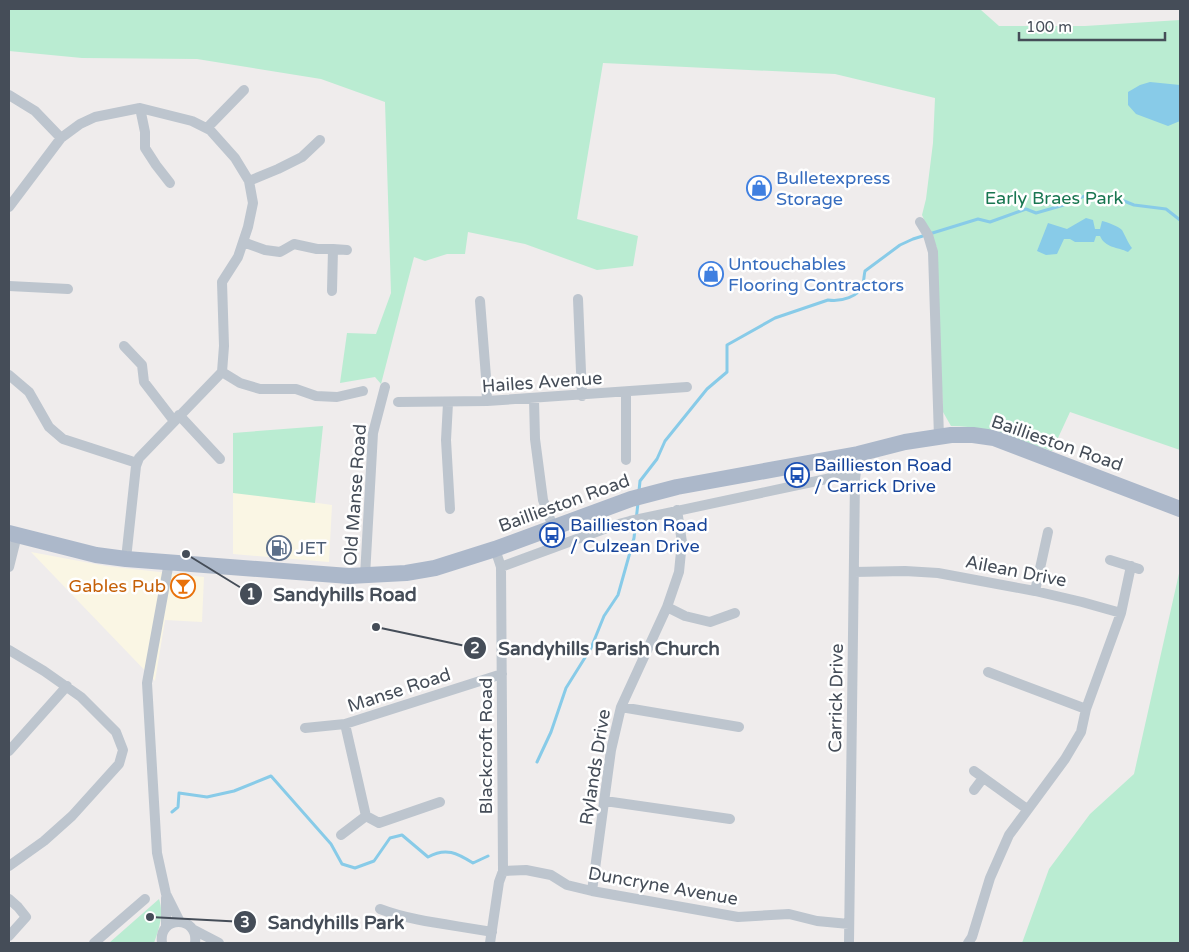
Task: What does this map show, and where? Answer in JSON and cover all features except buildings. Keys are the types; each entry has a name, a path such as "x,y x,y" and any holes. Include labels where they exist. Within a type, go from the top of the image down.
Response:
{"main road":[{"name":"Baillieston Road","path":"13,534 96,554 126,559 292,573 364,576 421,571 495,549 638,497 705,482 858,454 905,442 939,437 973,436 994,438 1180,509"}],"street":[{"path":"206,128 244,90"},
{"path":"9,95 35,111 61,138"},
{"path":"140,108 145,148 170,183"},
{"path":"9,207 61,138 80,124 95,117 140,108 192,121 210,130 235,158 250,181 254,203 238,257 222,282 224,346 222,372 139,458 126,559"},
{"path":"250,181 278,170 302,157 320,140"},
{"path":"920,222 928,235 933,252 939,437"},
{"path":"242,242 265,250 280,252 294,244 317,250 347,250"},
{"path":"332,291 333,249"},
{"path":"9,286 68,288"},
{"path":"578,299 582,396"},
{"path":"480,301 487,402"},
{"path":"124,346 142,366 144,382 176,418 220,459"},
{"path":"222,372 260,390 296,389 316,396 337,397 363,391"},
{"path":"9,374 29,392 49,427 63,439 137,463"},
{"name":"Old Manse Road","path":"364,576 372,433 385,387"},
{"name":"Hailes Avenue","path":"398,402 487,402 687,387"},
{"path":"626,392 626,460"},
{"path":"534,399 535,439 542,500 553,527"},
{"path":"448,403 446,440 450,509"},
{"name":"Carrick Drive","path":"849,943 855,480 858,454"},
{"path":"501,567 615,525 641,518 835,478 844,477 855,480"},
{"name":"Rylands Drive","path":"592,891 611,750 621,707 667,607 679,572 682,542 677,510"},
{"path":"1035,591 1048,532"},
{"path":"9,567 13,534"},
{"name":"Blackcroft Road","path":"490,943 499,882 503,871 501,567 495,549"},
{"path":"968,943 972,937 990,878 1009,835 1065,759 1081,732 1086,709 1121,614 1135,568 1110,560"},
{"path":"162,943 162,936 166,927 166,894 157,853 147,683 169,562"},
{"name":"Ailean Drive","path":"854,572 938,572 1035,591 1082,602 1121,614"},
{"path":"667,607 685,616 710,622 735,613"},
{"path":"9,650 67,686 81,697 116,732 123,750 121,759 115,769 59,829 9,866"},
{"path":"988,672 1086,709"},
{"name":"Manse Road","path":"305,728 345,724 502,674"},
{"path":"9,751 67,686"},
{"path":"621,707 739,727"},
{"path":"345,724 366,816 379,823 440,802"},
{"path":"974,790 979,774 1027,809"},
{"path":"605,800 730,819"},
{"path":"341,834 366,816"},
{"name":"Duncryne Avenue","path":"503,871 526,870 552,876 567,885 592,891 738,917 789,914 817,921 849,924"},
{"path":"166,894 180,922"},
{"path":"9,899 26,917 9,936"},
{"path":"94,943 145,899"},
{"path":"380,909 393,914 492,932"},
{"path":"166,927 170,924 185,923 215,941"},
{"path":"194,930 196,942 215,941"}],"shaded area":[{"path":"239,492 332,505 329,562 233,554 233,493"},
{"path":"31,552 106,566 204,577 202,622 165,620 155,681"}],"green space":[{"name":"Early Braes Park","path":"9,9 968,9 981,10 999,26 1085,26 1180,20 1180,450 1070,412 1052,451 990,431 951,426 943,412 937,248 922,215 926,199 933,143 935,98 835,74 603,63 577,219 638,236 633,266 597,270 525,244 468,232 465,254 447,254 425,261 414,257 381,384 375,377 340,383 347,333 376,334 391,293 385,102 321,79 197,59 82,58 9,51"},
{"path":"323,426 315,503 233,493 233,433"},
{"path":"1180,569 1180,943 1022,943 1049,869 1090,814 1134,774"},
{"path":"159,899 161,916 154,943 109,943"}],"water":[{"path":"1150,82 1180,85 1180,121 1168,126 1136,114 1128,105 1128,92"},
{"path":"1086,218 1093,220 1095,229 1100,229 1102,221 1122,230 1132,248 1128,252 1108,245 1100,236 1096,236 1094,242 1075,242 1070,239 1064,239 1057,254 1046,255 1037,251 1048,223 1067,229"}],"waterway":[{"path":"639,491 640,481 657,459 665,441 707,389 727,372 727,345 775,318 828,300 849,298 861,289 865,271 900,245 913,239 978,219 990,222 1026,209 1036,213 1064,205 1089,194 1099,200 1119,199 1134,205 1166,209 1180,220"},
{"path":"537,762 551,732 566,688 591,648 604,616 618,595 634,538 638,503"},
{"path":"172,812 178,807 179,793 207,797 234,791 271,776 331,844 342,864 355,868 374,861 390,838 402,835 428,857 440,852 451,852 473,863 488,856"}],"place":[{"name":"Bulletexpress Storage","path":"759,188"},
{"name":"Untouchables Flooring Contractors","path":"711,274"},
{"name":"Baillieston Road / Carrick Drive","path":"797,475"},
{"name":"Baillieston Road / Culzean Drive","path":"552,535"},
{"name":"JET","path":"279,548"},
{"name":"Sandyhills Road","path":"186,554"},
{"name":"Gables Pub","path":"183,586"},
{"name":"Sandyhills Parish Church","path":"376,627"},
{"name":"Sandyhills Park","path":"150,917"}]}
